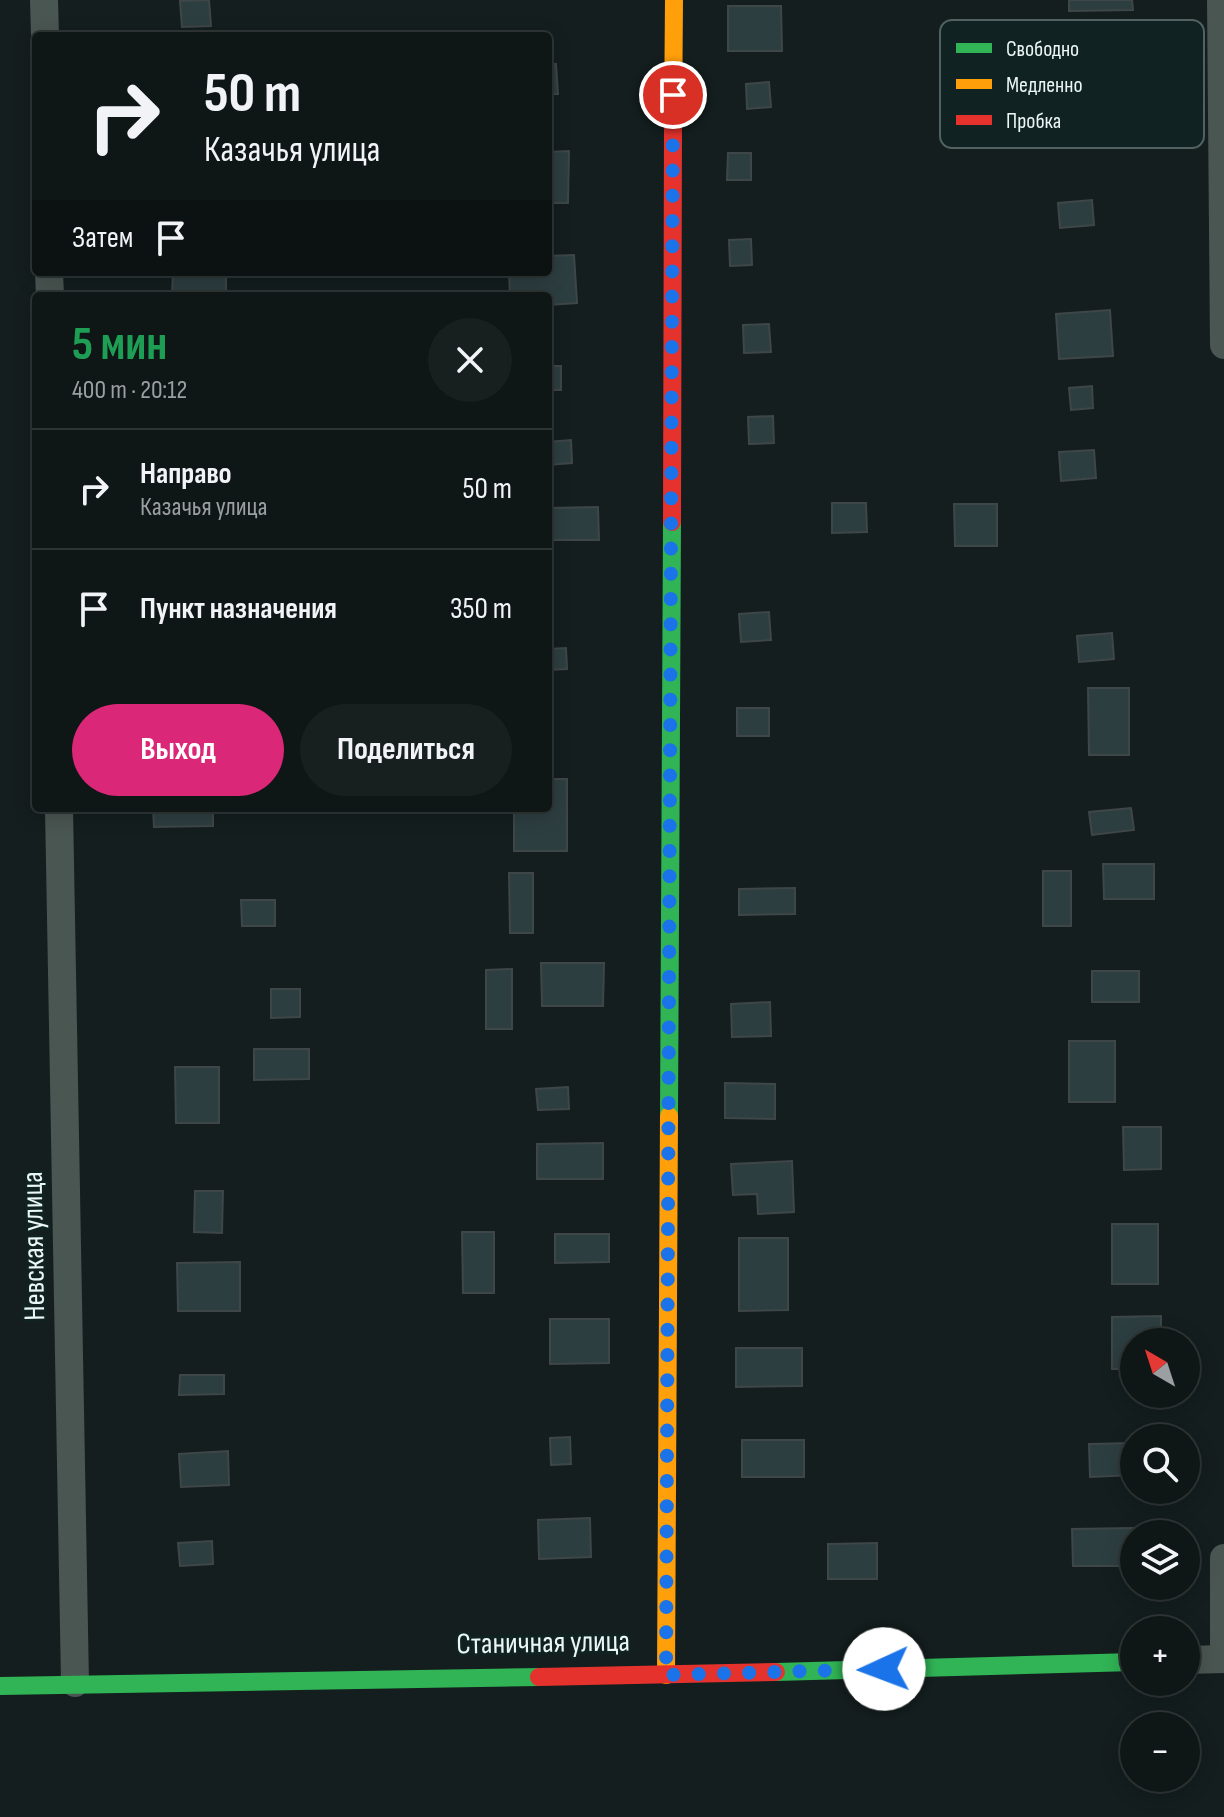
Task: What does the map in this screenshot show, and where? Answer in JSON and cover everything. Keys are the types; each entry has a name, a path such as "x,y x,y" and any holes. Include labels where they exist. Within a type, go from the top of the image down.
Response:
{"street":[{"path":"44,0 45,32"},
{"path":"666,1675 674,0"},
{"path":"1221,0 1224,345"},
{"name":"Невская улица","path":"59,812 75,1683"},
{"path":"1200,1660 1224,1659 1224,1558"},
{"name":"Станичная улица","path":"0,1686 666,1675 1120,1662"}],"building":[{"path":"209,0 211,26 182,27 180,1"},
{"path":"1069,0 1132,0 1133,10 1069,11"},
{"path":"728,6 781,6 782,51 728,51"},
{"path":"552,64 556,64 558,94 552,94"},
{"path":"769,82 771,107 747,109 746,84"},
{"path":"569,151 568,203 552,203 552,152"},
{"path":"728,153 751,153 751,180 727,180"},
{"path":"1092,200 1094,225 1060,228 1058,203"},
{"path":"751,239 752,265 730,266 729,240"},
{"path":"574,255 577,303 552,305 552,292 510,292 509,276 552,276 552,256"},
{"path":"173,276 226,276 226,292 172,292"},
{"path":"1110,310 1113,356 1059,359 1056,314"},
{"path":"769,324 771,352 744,353 743,325"},
{"path":"552,366 561,366 561,390 552,390"},
{"path":"1092,386 1093,408 1071,410 1069,388"},
{"path":"773,416 774,443 749,444 748,417"},
{"path":"571,440 572,463 552,465 552,442"},
{"path":"1094,450 1096,478 1061,481 1059,452"},
{"path":"832,503 866,503 867,532 832,533"},
{"path":"954,504 997,504 997,546 955,546"},
{"path":"598,507 599,540 552,540 552,508"},
{"path":"769,612 771,640 741,642 739,614"},
{"path":"1112,633 1114,659 1079,662 1077,636"},
{"path":"566,648 567,669 552,670 552,649"},
{"path":"1088,688 1129,688 1129,755 1089,755"},
{"path":"737,708 769,708 769,736 737,736"},
{"path":"552,779 567,779 567,851 514,851 514,812 552,812"},
{"path":"1131,808 1134,830 1092,835 1089,812"},
{"path":"153,812 213,812 213,826 154,827"},
{"path":"1103,864 1154,864 1154,899 1104,899"},
{"path":"1043,871 1071,871 1071,926 1043,926"},
{"path":"509,873 533,873 533,933 510,933"},
{"path":"795,888 795,914 739,915 739,889"},
{"path":"241,900 275,900 275,926 242,926"},
{"path":"541,963 604,963 603,1006 542,1006"},
{"path":"512,969 512,1029 486,1029 486,970"},
{"path":"1092,971 1139,971 1139,1002 1092,1002"},
{"path":"271,989 300,989 300,1017 271,1018"},
{"path":"770,1002 771,1036 732,1037 731,1004"},
{"path":"1069,1041 1115,1041 1115,1102 1069,1102"},
{"path":"254,1049 309,1049 309,1079 254,1080"},
{"path":"175,1067 219,1067 219,1123 176,1123"},
{"path":"725,1083 775,1084 775,1119 725,1118"},
{"path":"568,1087 569,1109 538,1110 536,1089"},
{"path":"1123,1127 1161,1127 1161,1169 1124,1170"},
{"path":"603,1143 603,1179 537,1179 537,1144"},
{"path":"792,1161 794,1212 758,1214 757,1194 733,1195 731,1164"},
{"path":"195,1191 223,1191 222,1233 194,1232"},
{"path":"1112,1224 1158,1224 1158,1284 1112,1284"},
{"path":"462,1232 494,1232 494,1293 463,1293"},
{"path":"555,1234 609,1234 609,1262 555,1263"},
{"path":"739,1238 788,1238 788,1310 739,1311"},
{"path":"240,1262 240,1311 178,1311 177,1263"},
{"path":"1161,1316 1161,1328 1120,1328 1120,1369 1112,1369 1112,1317"},
{"path":"550,1319 609,1319 609,1363 550,1364"},
{"path":"736,1348 802,1348 802,1386 736,1387"},
{"path":"180,1375 224,1375 224,1394 179,1395"},
{"path":"570,1437 571,1464 551,1465 550,1438"},
{"path":"742,1440 804,1440 804,1477 742,1477"},
{"path":"1120,1443 1120,1476 1090,1477 1089,1444"},
{"path":"228,1451 229,1485 181,1487 179,1454"},
{"path":"590,1518 591,1557 539,1559 538,1520"},
{"path":"1120,1528 1120,1566 1073,1566 1072,1529"},
{"path":"212,1541 213,1564 180,1566 178,1543"},
{"path":"877,1543 877,1579 828,1579 828,1544"}],"traffic: fast":[{"path":"669,1116 672,522"},
{"path":"776,1672 1120,1662"},
{"path":"0,1686 539,1677"}],"traffic: slow":[{"path":"673,124 674,0"},
{"path":"666,1675 669,1116"}],"traffic: jam":[{"path":"672,522 673,124"},
{"path":"539,1677 776,1672"}],"route":[{"path":"673,95 666,1675 884,1669"}]}
